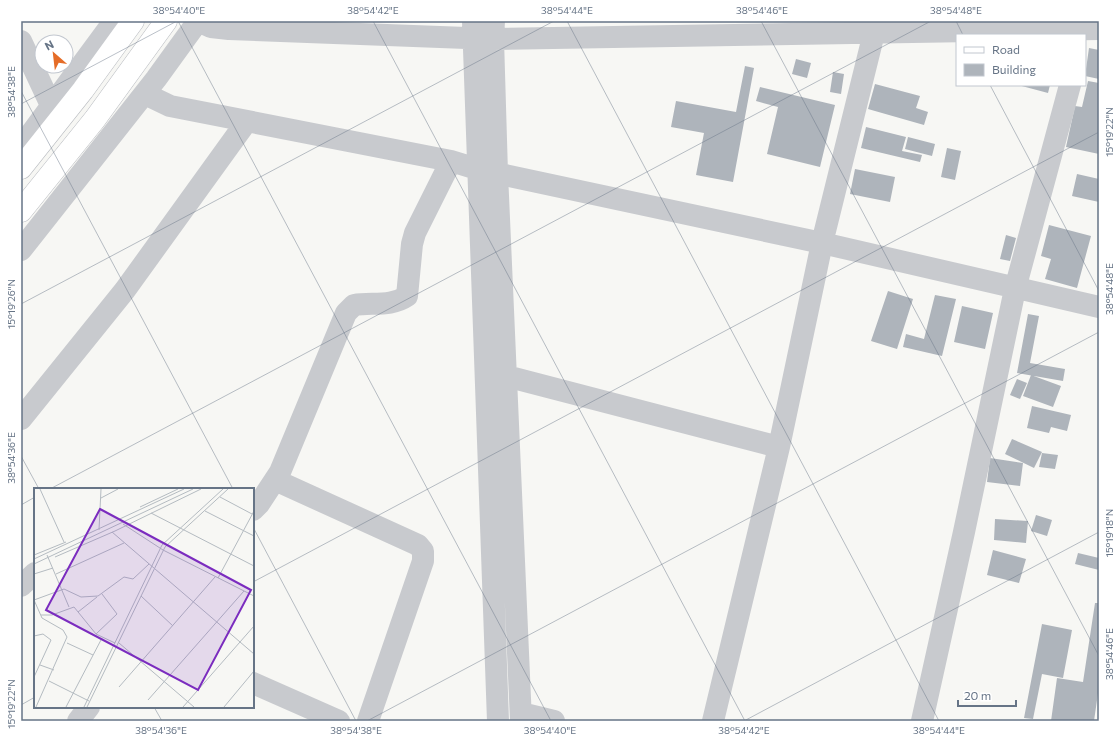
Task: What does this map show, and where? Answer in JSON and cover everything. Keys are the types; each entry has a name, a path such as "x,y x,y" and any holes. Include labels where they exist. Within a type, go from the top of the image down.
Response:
{"main road":[{"path":"21,168 55,114 133,21"},
{"path":"21,211 95,119 166,21"}],"street":[{"path":"21,147 55,114 114,21"},
{"path":"21,250 145,94 198,21 211,27 229,29 886,29 1089,31"},
{"path":"713,721 779,447 822,243 886,29"},
{"path":"483,30 498,721"},
{"path":"21,41 55,114"},
{"path":"922,721 964,532 1015,289 1070,86"},
{"path":"145,94 170,106 451,161 487,171 822,243 1015,289 1099,307"},
{"path":"21,419 125,290 247,121"},
{"path":"254,522 273,484 346,313 354,305 400,301 407,296 412,244 415,233 451,161"},
{"path":"487,171 506,376 521,717 554,721"},
{"path":"506,376 779,447"},
{"path":"254,509 273,484"},
{"path":"273,484 418,545 423,552 423,561 368,721"},
{"path":"254,683 339,721"},
{"path":"78,721 88,708"}],"building":[{"path":"1089,48 1099,50 1099,79 1086,76"},
{"path":"796,59 811,63 807,78 792,74"},
{"path":"745,66 754,68 733,182 696,175 704,133 671,127 676,101 736,112"},
{"path":"833,72 844,74 841,94 830,92"},
{"path":"1088,81 1099,83 1099,154 1066,147 1075,106 1082,107"},
{"path":"875,84 920,96 916,108 928,112 924,125 868,109"},
{"path":"1022,86 1050,86 1048,93"},
{"path":"760,87 835,105 820,167 767,154 778,107 756,101"},
{"path":"866,127 906,137 902,151 922,155 920,162 861,148"},
{"path":"908,137 935,144 932,156 905,149"},
{"path":"947,148 961,151 955,180 941,177"},
{"path":"855,169 895,177 890,202 850,194"},
{"path":"1077,174 1099,179 1099,202 1072,196"},
{"path":"1049,225 1091,236 1077,288 1045,279 1051,259 1041,256"},
{"path":"1006,235 1016,238 1010,261 1000,259"},
{"path":"888,291 913,299 897,349 871,341"},
{"path":"935,295 956,299 942,356 903,347 906,334 924,339"},
{"path":"962,306 993,313 985,349 954,342"},
{"path":"1028,314 1039,316 1030,363 1065,369 1063,381 1017,373"},
{"path":"1031,375 1061,386 1053,407 1023,396"},
{"path":"1017,379 1027,383 1020,399 1010,395"},
{"path":"1032,406 1071,415 1067,431 1051,427 1049,433 1027,428"},
{"path":"1012,439 1042,452 1034,468 1005,454"},
{"path":"1042,453 1058,455 1055,469 1039,467"},
{"path":"990,458 1023,463 1020,486 987,482"},
{"path":"1036,515 1052,520 1047,536 1031,531"},
{"path":"995,519 1028,521 1026,543 994,540"},
{"path":"993,550 1026,559 1019,583 987,575"},
{"path":"1078,553 1099,558 1099,570 1075,564"},
{"path":"1095,603 1099,603 1099,686 1094,721 1051,721 1057,678 1083,682"},
{"path":"1042,624 1072,630 1063,678 1042,674 1033,719 1024,718"}]}
